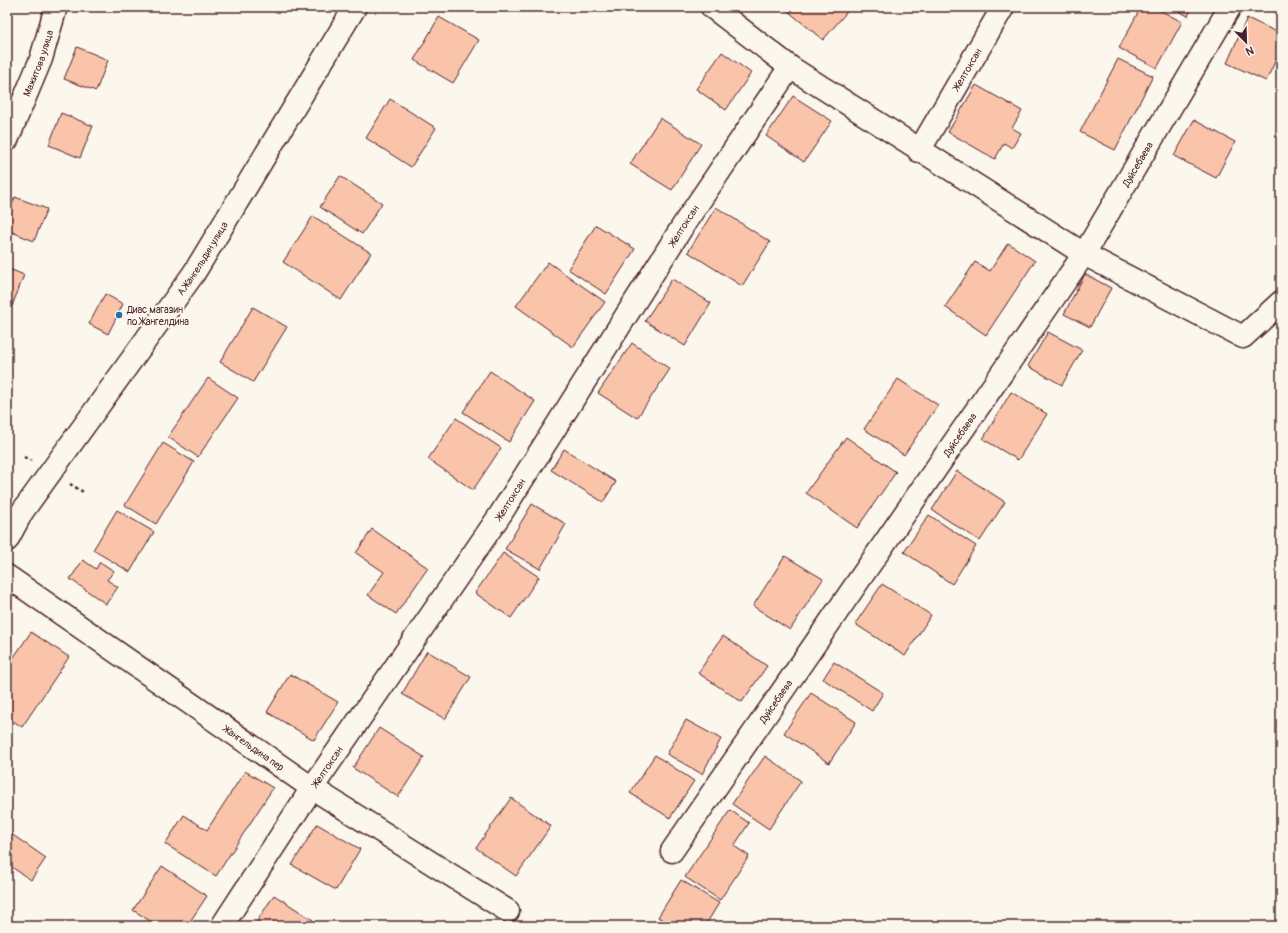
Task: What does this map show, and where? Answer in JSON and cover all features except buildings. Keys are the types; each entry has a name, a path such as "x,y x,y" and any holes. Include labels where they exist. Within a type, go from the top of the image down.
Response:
{"street":[{"name":"Мажитова улица","path":"7,140 41,59 56,7"},
{"name":"А.Жангельдин улица","path":"7,540 15,512 194,273 355,7"},
{"name":"Желтоксан","path":"919,151 1002,7"},
{"name":"Дуйсебаева","path":"672,851 1084,254 1230,7"},
{"path":"723,10 790,67 919,151 1084,254 1243,337 1281,302"},
{"name":"Желтоксан","path":"222,926 312,788 500,514 686,221 790,67"},
{"name":"Жангельдина пер","path":"7,576 312,788 508,911"}],"place":[{"name":"Диас магазин по Жангелдина","path":"119,315"}]}
